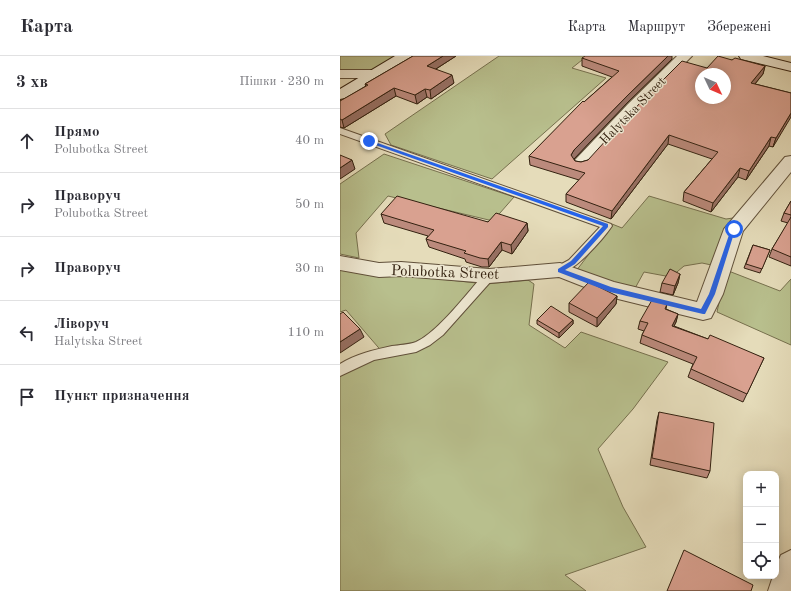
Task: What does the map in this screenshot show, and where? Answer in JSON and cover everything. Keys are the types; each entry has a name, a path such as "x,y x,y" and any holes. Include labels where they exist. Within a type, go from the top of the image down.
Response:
{"street":[{"path":"340,95 405,56"},
{"name":"Halytska Street","path":"581,164 633,107 685,56"},
{"path":"746,56 791,67"},
{"path":"340,74 374,74"},
{"name":"Polubotka Street","path":"340,263 379,270 401,269 489,276 560,270 610,290 703,312 712,294 734,229 791,161"},
{"path":"782,591 791,565"}],"lane":[{"path":"340,131 606,226 573,263 560,270"},
{"path":"340,371 349,365 372,356 416,346 426,342 439,332 489,276"}],"green space":[{"path":"340,56 400,56 373,70 340,70"},
{"path":"499,56 587,56 572,68 606,78 492,179 391,145 385,134"},
{"path":"384,154 514,197 493,221 388,196 356,233 359,258 340,254 340,184"},
{"path":"649,196 726,219 733,218 716,266 702,263 684,266 671,277 644,272 633,292 576,271 612,224 622,228"},
{"path":"340,268 486,284 528,280 534,284 529,325 565,348 581,332 668,362 633,409 598,449 623,507 646,547 565,575 586,591 340,591 340,376 384,354 346,310 340,312"},
{"path":"726,270 780,291 791,279 791,345 717,312"}],"building":[{"path":"413,56 443,56 427,66 452,75 430,90 425,89 415,95 394,88 342,120 340,119 340,101 368,85 365,84"},
{"path":"585,56 668,56 574,150 571,155 575,161 581,162 588,160 640,103 682,61 707,68 718,56 732,60 735,58 765,66 751,83 791,93 791,113 776,138 771,137 749,171 740,168 713,203 684,192 718,152 669,135 612,211 566,194 585,173 529,156 583,101 584,102 619,71 582,58"},
{"path":"340,155 352,160 340,168"},
{"path":"397,196 488,222 496,213 527,223 511,245 501,242 488,259 480,258 464,253 466,251 426,239 434,230 381,214"},
{"path":"791,201 791,215 784,213"},
{"path":"791,217 791,257 772,249"},
{"path":"753,245 770,250 762,269 746,264"},
{"path":"670,269 680,274 675,286 662,283"},
{"path":"589,282 617,296 597,318 569,303"},
{"path":"652,300 667,304 665,309 678,314 672,326 708,339 710,335 764,358 747,394 691,369 697,357 642,335 648,323 640,321"},
{"path":"551,306 573,320 559,333 537,320"},
{"path":"343,312 360,329 340,342 340,314"},
{"path":"659,412 714,423 710,471 652,458"},
{"path":"684,550 753,585 751,591 667,591"}],"route":[{"path":"369,141 606,226 573,263 560,270 610,290 703,312 712,294 734,229"}]}
